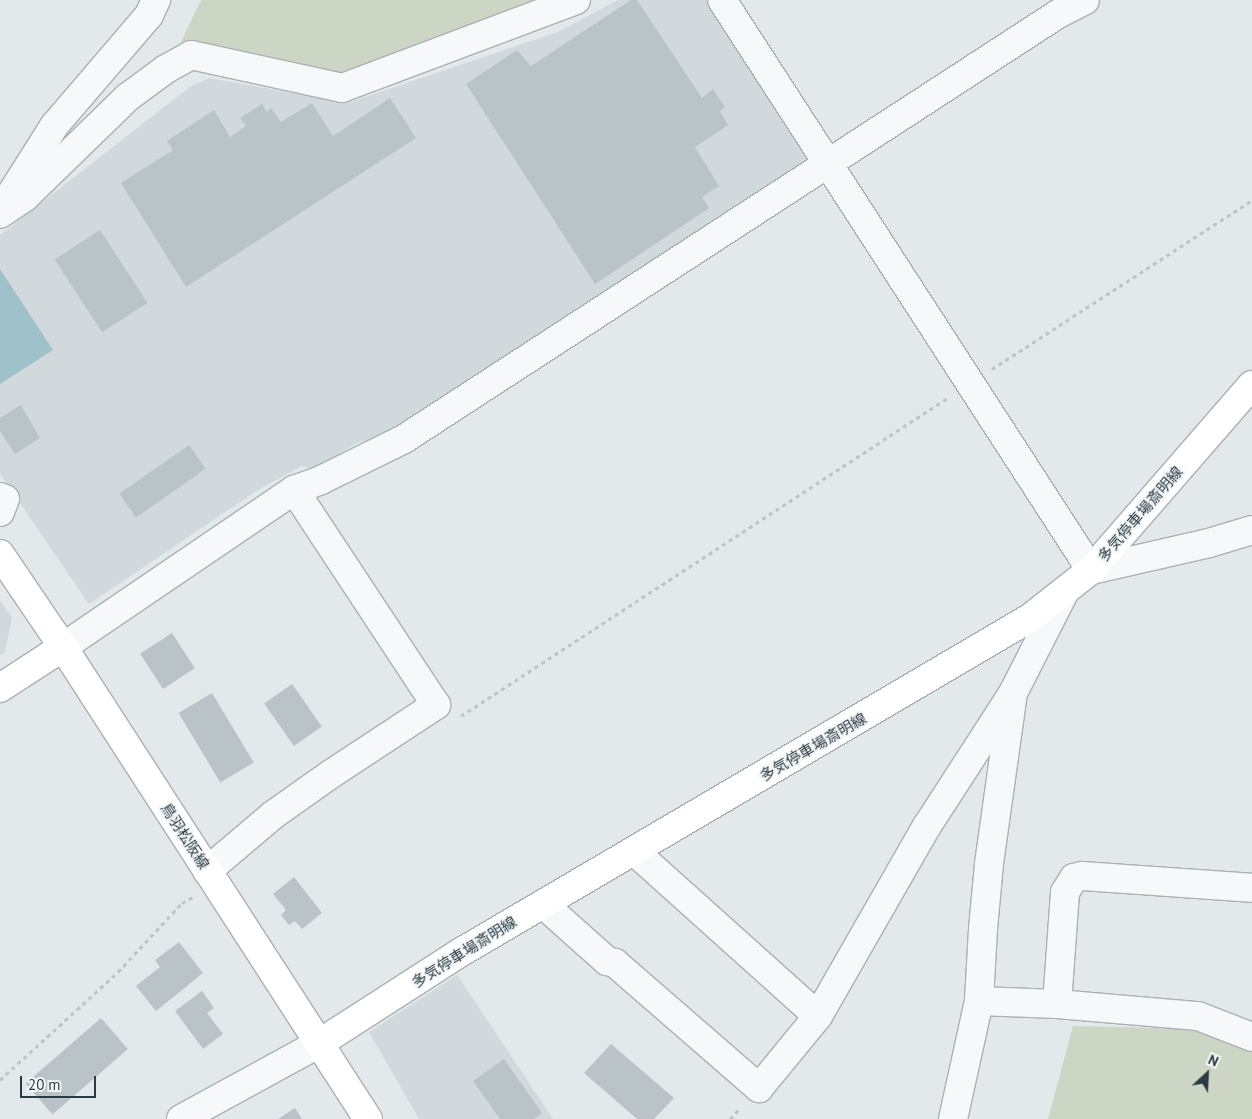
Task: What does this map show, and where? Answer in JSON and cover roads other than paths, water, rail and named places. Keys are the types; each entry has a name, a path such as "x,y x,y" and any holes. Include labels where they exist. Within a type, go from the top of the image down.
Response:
{"main road":[{"name":"多気停車場斎明線","path":"320,1043 463,951 1022,623 1064,593 1091,570 1252,385"},
{"name":"鳥羽松阪線","path":"0,554 63,647 368,1119"},
{"path":"0,688 63,647"}],"street":[{"path":"0,213 54,126 149,15 156,0"},
{"path":"0,213 24,197 128,97 166,69 191,54 342,88 576,0"},
{"path":"722,0 1091,570 1209,543 1252,530"},
{"path":"63,647 294,490 322,480 404,439 828,165 1053,7 1085,0"},
{"path":"212,878 273,815 436,705 294,490"},
{"path":"0,497 5,499 0,512"},
{"path":"543,904 607,961 616,963 759,1088 818,1016 926,826 1013,693 1064,593"},
{"path":"953,1119 979,1001 989,864 1013,693"},
{"path":"634,851 731,938 736,945 818,1016"},
{"path":"1058,1004 1065,892 1074,878 1082,876 1252,888"},
{"path":"979,1001 1058,1004 1198,1016 1252,1037"},
{"path":"181,1119 320,1043"}],"water":[{"path":"0,269 53,350 0,384"}]}
